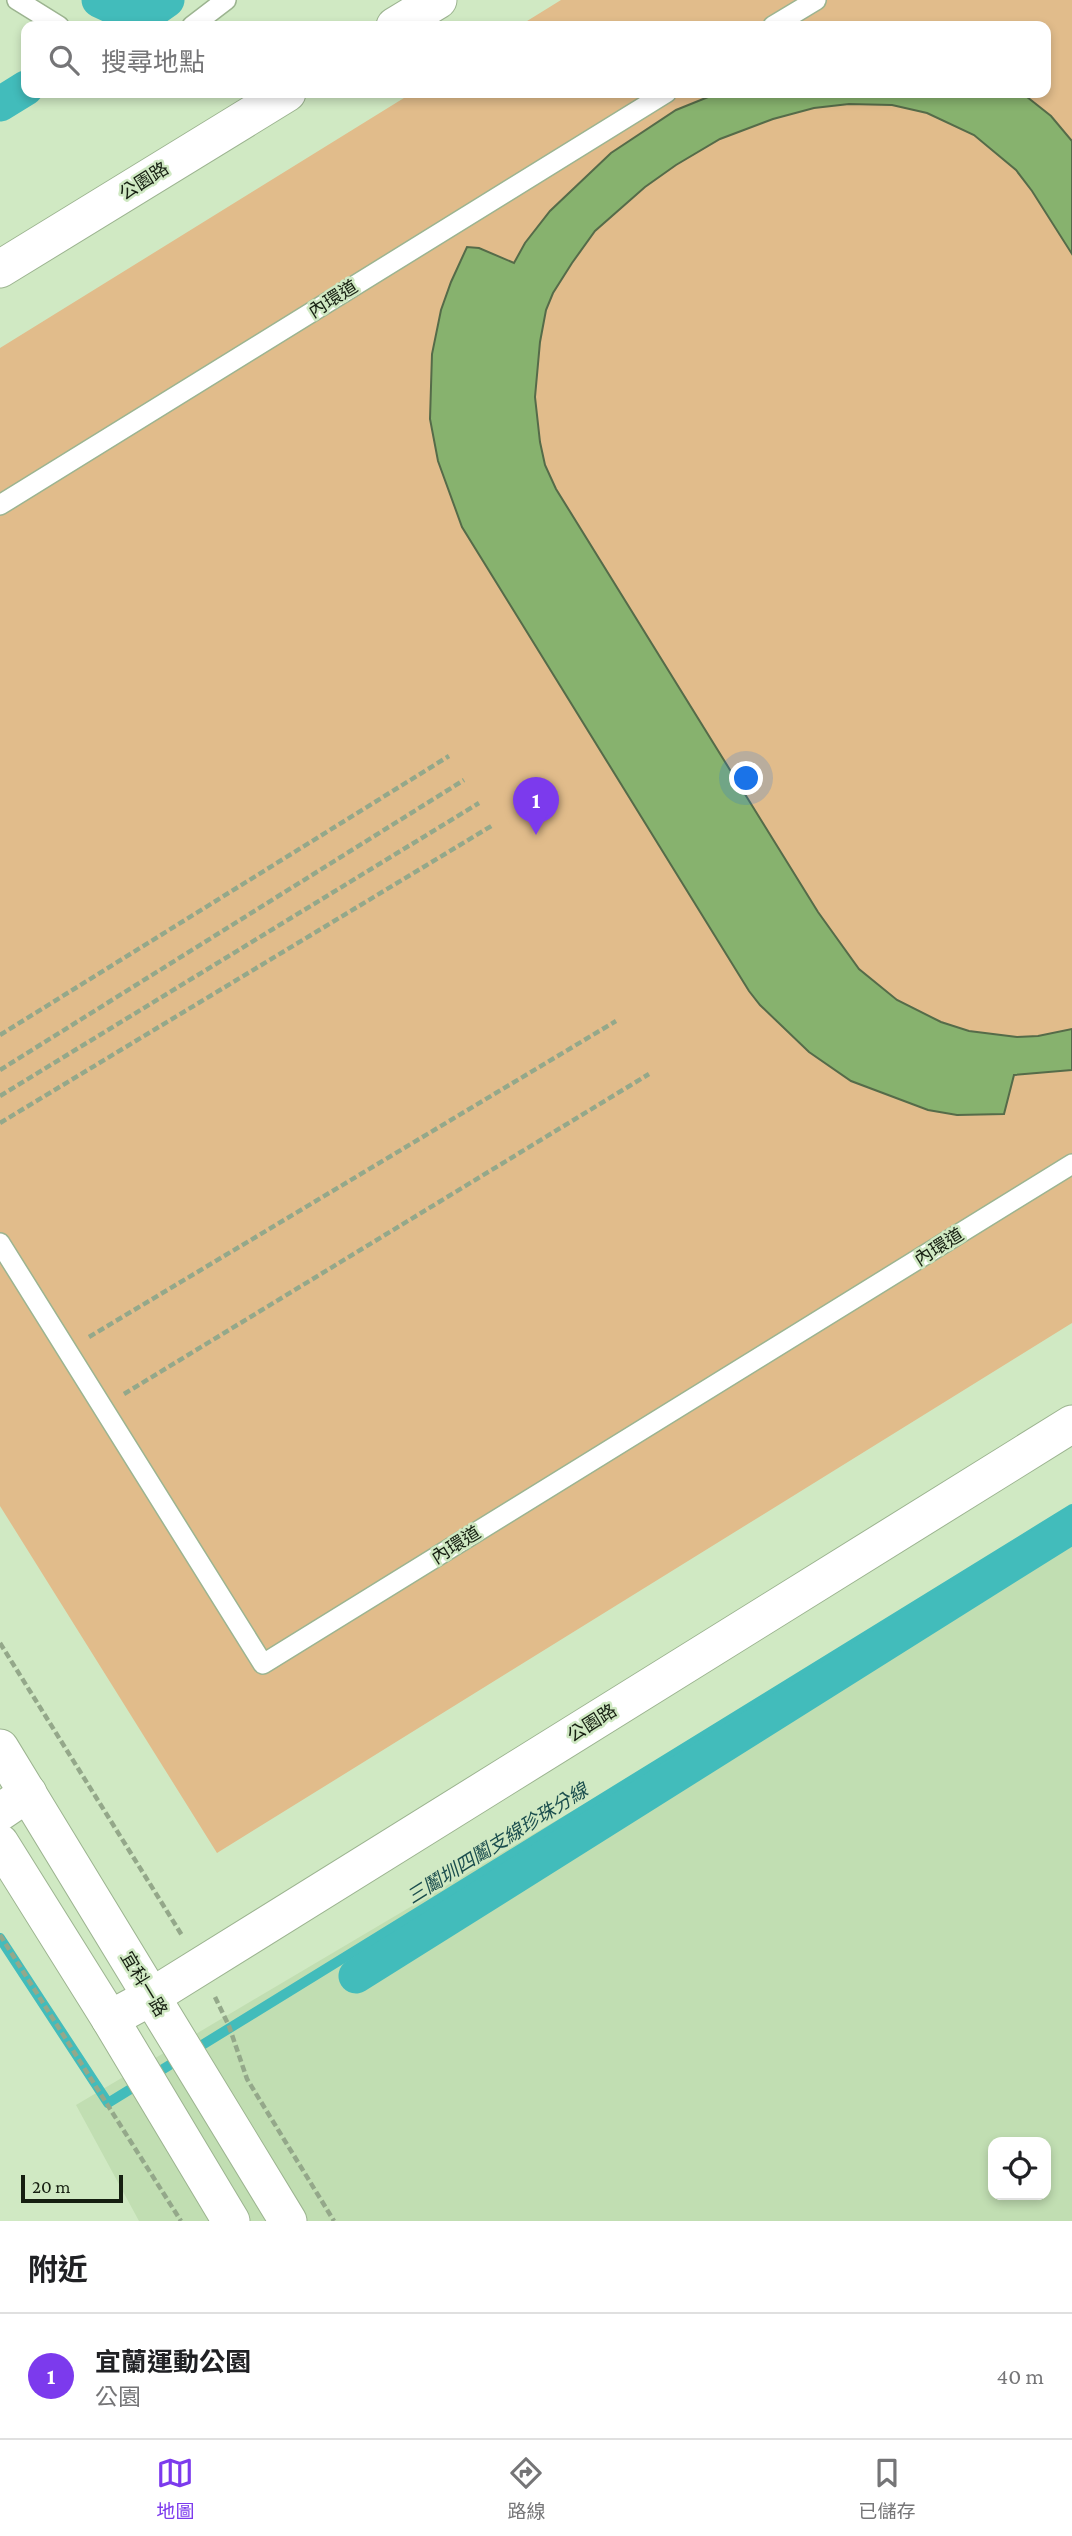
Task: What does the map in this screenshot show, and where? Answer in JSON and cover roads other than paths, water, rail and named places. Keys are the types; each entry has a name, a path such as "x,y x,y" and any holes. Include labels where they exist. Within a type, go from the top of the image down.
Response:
{"street":[{"path":"404,21 438,0"},
{"name":"公園路","path":"0,269 279,98"},
{"name":"公園路","path":"110,2019 151,1997 1072,1424"},
{"name":"宜科一路","path":"0,1748 14,1802 151,1997 288,2221"},
{"path":"0,1843 231,2221"}],"lane":[{"path":"17,0 51,21"},
{"path":"199,21 226,0"},
{"path":"781,21 816,0"},
{"name":"內環道","path":"0,505 658,98"},
{"name":"內環道","path":"0,1243 263,1664 1072,1164"}],"waterway":[{"path":"99,0 140,19 167,0"},
{"path":"0,104 21,91"},
{"name":"三鬮圳四鬮支線珍珠分線","path":"0,1938 108,2103 1072,1509"},
{"path":"356,1976 1072,1526"}],"place":[{"name":"宜蘭運動公園","path":"536,835"}]}
